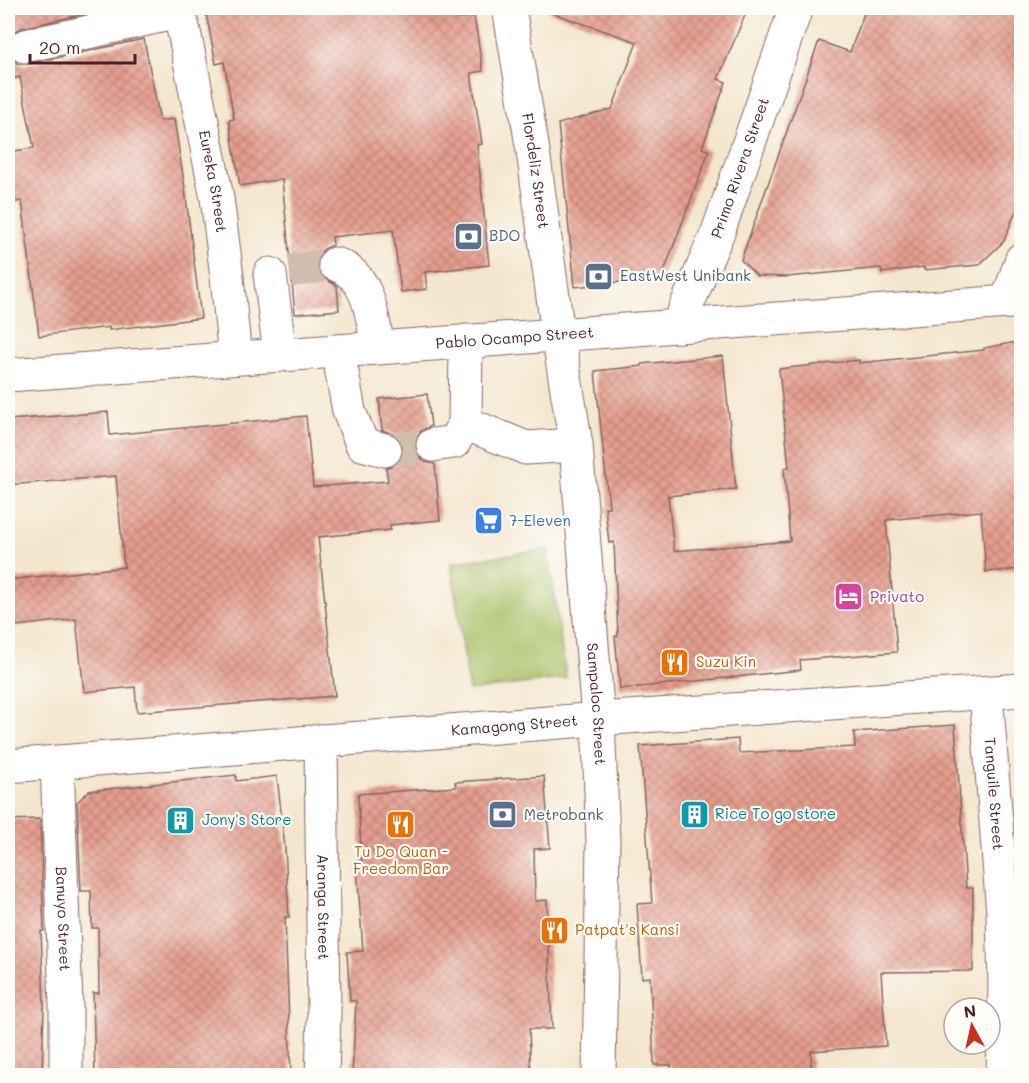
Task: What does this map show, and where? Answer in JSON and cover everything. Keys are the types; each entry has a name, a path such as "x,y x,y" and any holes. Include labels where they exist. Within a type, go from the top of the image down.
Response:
{"street":[{"name":"Flordeliz Street","path":"509,8 533,151 558,334"},
{"name":"Primo Rivera Street","path":"678,326 718,232 796,8"},
{"path":"25,46 178,10"},
{"name":"Eureka Street","path":"178,10 217,198 228,277 235,358"},
{"path":"1014,301 1022,259"},
{"path":"335,264 345,268 357,278 368,298 378,347"},
{"path":"228,277 280,272 280,355"},
{"name":"Pablo Ocampo Street","path":"8,375 1014,301"},
{"name":"Sampaloc Street","path":"558,334 576,445 598,718 603,841 598,1076"},
{"path":"433,445 454,442 465,423 466,341"},
{"path":"338,351 349,411 362,444 385,450"},
{"path":"465,423 526,448 576,445"},
{"name":"Kamagong Street","path":"8,766 598,718 1022,690"},
{"name":"Tanguile Street","path":"986,694 1003,913 1005,984 1003,1076"},
{"name":"Aranga Street","path":"321,741 324,1014 322,1076"},
{"name":"Banuyo Street","path":"57,762 66,1005 66,1076"}],"green space":[{"path":"548,549 566,678 469,691 451,563"}],"building":[{"path":"8,8 112,8 21,28 13,32 8,40"},
{"path":"205,8 454,8 456,19 474,16 483,71 471,73 482,144 477,145 489,265 425,272 427,289 401,292 393,230 332,237 333,245 324,249 318,256 316,266 320,275 337,286 339,310 295,314 282,179 240,186 229,120 234,119 224,62 216,64"},
{"path":"550,8 748,8 718,79 726,82 702,148 709,151 662,277 575,287 558,124 612,109 637,42 549,12"},
{"path":"866,8 1022,8 1022,195 1004,241 979,265 924,270 924,267 882,273 881,268 787,277 757,276 741,260 819,41 850,52"},
{"path":"144,39 160,121 174,119 201,318 39,336 22,201 8,203 8,152 34,148 20,77 8,80 8,52 19,64 28,64"},
{"path":"1022,341 1022,569 986,572 981,511 886,520 897,652 800,660 801,670 620,689 615,636 618,636 614,542 609,543 605,507 609,507 595,371 723,356 736,489 668,496 674,551 790,541 784,468 789,467 779,369 984,350 984,348"},
{"path":"427,394 431,426 421,431 415,439 414,447 419,457 435,464 440,520 390,525 390,530 318,537 335,696 137,712 135,687 84,692 76,619 8,627 8,580 124,567 116,476 8,485 8,420 108,412 110,435 306,416 313,487 388,481 386,468 399,463 403,454 403,446 398,436 382,430 379,399"},
{"path":"955,725 966,888 973,888 973,971 881,972 886,1046 811,1051 811,1076 670,1076 671,1065 654,1065 650,977 642,978 637,904 652,903 640,746 738,739 739,753 855,747 854,732"},
{"path":"236,775 236,781 277,776 285,848 289,917 285,917 291,1076 95,1076 93,993 99,993 98,928 92,928 91,891 81,891 77,802 89,791"},
{"path":"544,776 550,848 534,849 535,901 547,900 552,1029 529,1029 531,1076 352,1076 356,1001 350,1001 347,952 363,951 357,868 362,868 358,794 456,787 455,782"},
{"path":"40,819 44,931 41,931 44,1005 42,1076 8,1076 8,820"}],"tunnel":[{"path":"290,271 335,264"},
{"path":"385,450 433,445"}],"place":[{"name":"BDO","path":"468,236"},
{"name":"EastWest Unibank","path":"599,276"},
{"name":"7-Eleven","path":"488,521"},
{"name":"Privato","path":"849,597"},
{"name":"Suzu Kin","path":"675,662"},
{"name":"Rice To go store","path":"694,814"},
{"name":"Metrobank","path":"503,815"},
{"name":"Jony's Store","path":"181,820"},
{"name":"Tu Do Quan - Freedom Bar","path":"401,825"},
{"name":"Patpat's Kansi","path":"554,930"}]}
